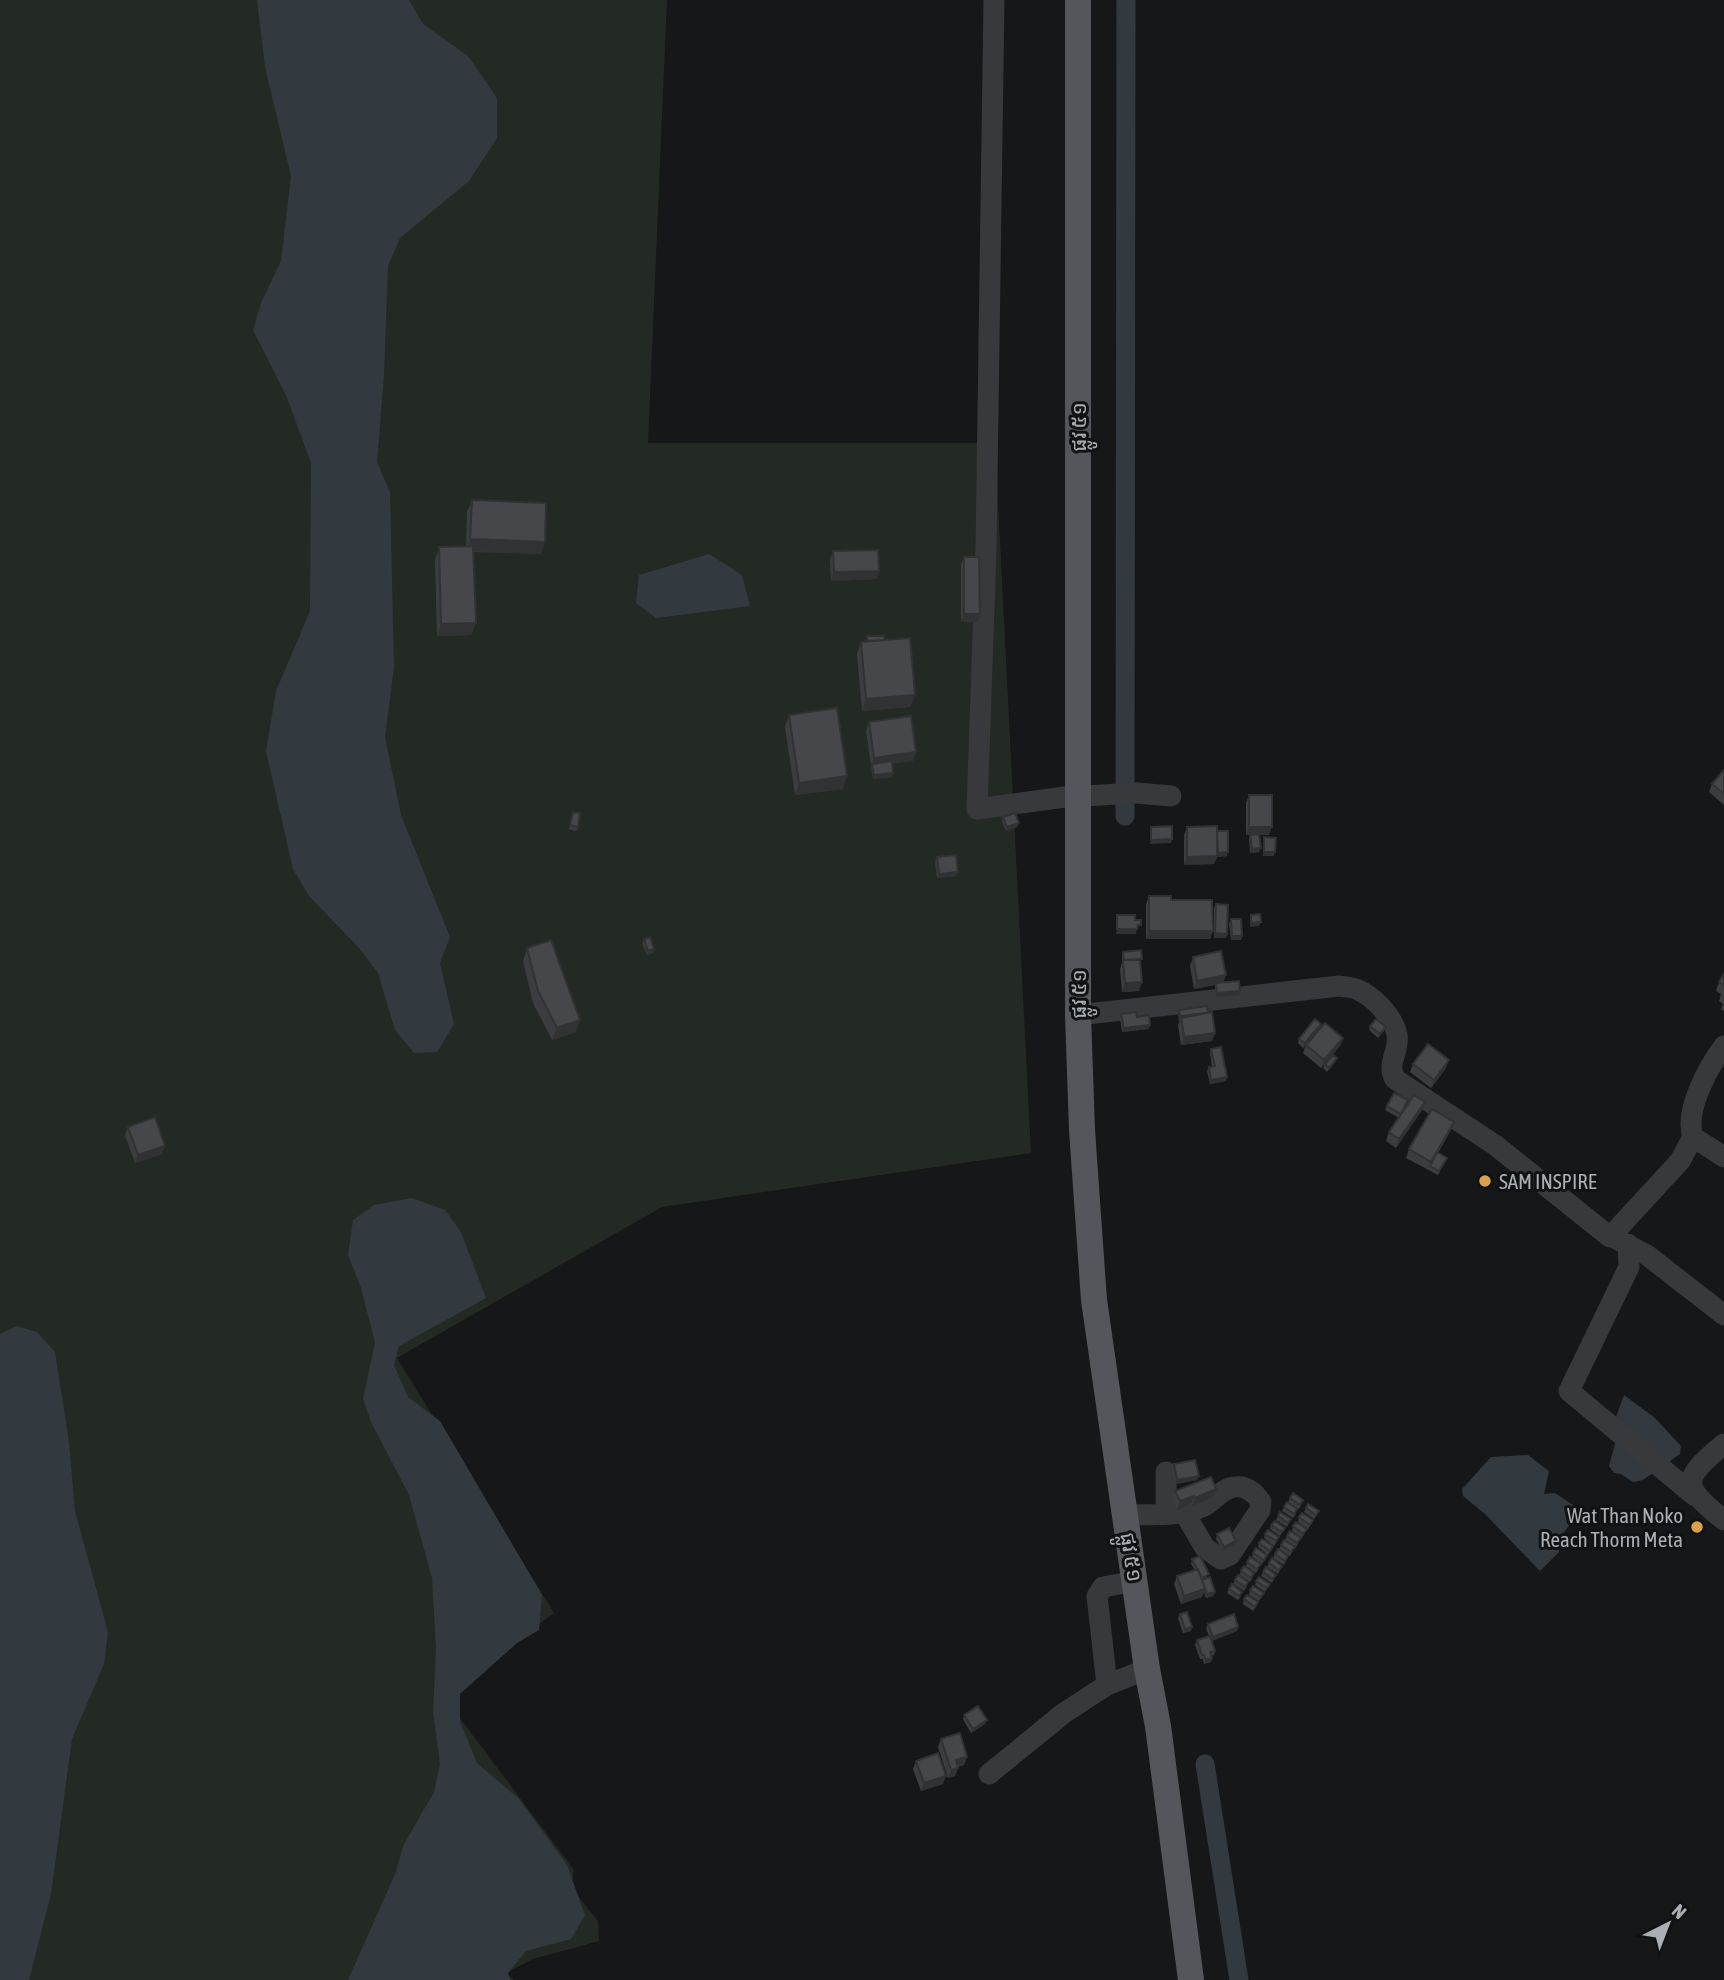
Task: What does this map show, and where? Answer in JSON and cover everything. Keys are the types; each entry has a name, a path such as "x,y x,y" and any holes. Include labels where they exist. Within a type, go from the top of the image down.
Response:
{"main road":[{"name":"ផ្លូវ ៥១","path":"1077,0 1072,797 1082,1130 1094,1300 1126,1515 1119,1585 1125,1678 1158,1726 1191,1980"}],"street":[{"path":"994,0 986,549 977,809 1072,797 1137,793 1171,796"},
{"path":"1078,1015 1339,986 1356,988 1381,1007 1397,1035 1391,1068 1395,1079 1495,1145 1619,1240 1682,1280 1724,1315"},
{"path":"1724,1046 1697,1095 1690,1114 1689,1127 1693,1137 1724,1157"},
{"path":"1619,1240 1685,1156 1693,1137"},
{"path":"1619,1240 1629,1267 1569,1391 1724,1520"},
{"path":"1695,1496 1691,1483 1696,1469 1724,1444"},
{"path":"1126,1515 1175,1512 1166,1472"},
{"path":"989,1774 1044,1727 1125,1678 1096,1603 1097,1596 1119,1585"}],"shaded area":[{"path":"0,0 667,0 648,443 995,443 1031,1153 662,1207 397,1358 554,1613 444,1697 574,1870 571,1887 598,1921 599,1941 533,1959 506,1973 514,1980 0,1980"},
{"path":"257,0 409,0 423,24 468,56 497,98 497,138 469,181 400,238 388,266 384,375 377,462 390,492 394,667 385,737 401,815 450,937 440,963 454,1024 437,1052 414,1053 395,1030 378,973 360,949 309,896 293,869 266,751 276,691 310,611 311,463 286,395 253,330 261,303 281,261 291,176 265,67"},
{"path":"709,554 742,575 750,606 656,618 636,603 639,575"},
{"path":"412,1198 445,1210 461,1232 486,1298 399,1346 394,1365 408,1397 440,1421 542,1595 539,1630 517,1643 460,1694 460,1722 477,1763 519,1799 567,1865 585,1915 571,1939 526,1951 508,1973 510,1980 348,1980 396,1872 403,1846 434,1792 440,1764 433,1712 436,1648 432,1578 409,1495 371,1422 363,1399 375,1342 361,1288 348,1255 353,1220 374,1205"},
{"path":"17,1326 37,1332 55,1352 69,1442 75,1511 108,1632 104,1664 72,1739 51,1894 29,1980 0,1980 0,1334"},
{"path":"1624,1395 1655,1418 1681,1446 1680,1454 1643,1480 1633,1482 1614,1473 1609,1466 1618,1433 1616,1417"},
{"path":"1528,1455 1549,1471 1544,1494 1555,1493 1573,1505 1572,1522 1558,1540 1559,1552 1540,1571 1485,1514 1463,1496 1462,1489 1491,1457"}],"building":[{"path":"472,500 546,503 545,542 470,539"},
{"path":"473,546 476,623 441,624 439,547"},
{"path":"878,550 879,571 834,572 833,551"},
{"path":"964,557 979,557 980,614 964,614"},
{"path":"867,636 884,636 884,640 867,641"},
{"path":"910,638 915,695 866,699 861,642"},
{"path":"837,708 847,776 799,783 789,715"},
{"path":"911,716 916,752 874,758 869,722"},
{"path":"892,761 893,773 874,775 872,764"},
{"path":"1724,770 1724,794 1712,784"},
{"path":"1249,795 1272,795 1272,827 1249,827"},
{"path":"573,812 580,813 578,827 570,825"},
{"path":"1015,813 1019,823 1007,827 1003,817"},
{"path":"1172,826 1172,839 1151,840 1151,827"},
{"path":"1217,826 1217,856 1187,857 1187,827"},
{"path":"1217,831 1228,831 1228,852 1218,853"},
{"path":"1259,834 1261,848 1252,849 1250,835"},
{"path":"1264,837 1276,838 1275,852 1264,852"},
{"path":"956,855 958,872 939,874 937,857"},
{"path":"1149,896 1171,896 1171,900 1212,900 1213,931 1149,931"},
{"path":"1216,904 1228,905 1227,934 1215,933"},
{"path":"1260,914 1261,922 1251,923 1251,915"},
{"path":"1117,915 1135,915 1135,920 1141,920 1141,925 1138,925 1137,929 1117,929"},
{"path":"1231,919 1241,919 1242,936 1232,936"},
{"path":"650,937 654,949 648,951 644,939"},
{"path":"551,940 580,1020 557,1028 538,991 527,948"},
{"path":"1141,950 1142,959 1124,960 1123,952"},
{"path":"1221,951 1226,975 1197,981 1193,957"},
{"path":"1123,960 1140,960 1142,982 1125,983"},
{"path":"1239,981 1240,991 1217,993 1216,983"},
{"path":"1207,1006 1208,1013 1180,1018 1179,1010"},
{"path":"1136,1012 1137,1017 1149,1015 1150,1025 1124,1028 1121,1014"},
{"path":"1212,1012 1215,1033 1184,1037 1181,1016"},
{"path":"1315,1019 1321,1024 1305,1043 1299,1039"},
{"path":"1376,1019 1386,1027 1380,1034 1370,1026"},
{"path":"1325,1023 1343,1038 1324,1060 1306,1045"},
{"path":"1428,1044 1449,1060 1434,1080 1413,1064"},
{"path":"1221,1047 1227,1077 1211,1080 1209,1067 1215,1066 1211,1049"},
{"path":"1333,1055 1337,1058 1329,1068 1325,1064"},
{"path":"1394,1093 1408,1100 1401,1114 1387,1106"},
{"path":"1414,1095 1425,1102 1399,1139 1389,1132"},
{"path":"1432,1109 1454,1122 1431,1162 1409,1149"},
{"path":"155,1117 165,1146 138,1155 128,1127"},
{"path":"1437,1152 1447,1158 1439,1171 1430,1166"},
{"path":"1195,1460 1199,1476 1177,1480 1174,1464"},
{"path":"1211,1477 1216,1489 1180,1501 1175,1491"},
{"path":"1293,1493 1303,1500 1300,1505 1290,1498"},
{"path":"1287,1502 1297,1509 1294,1514 1284,1507"},
{"path":"1308,1504 1319,1511 1316,1515 1306,1508"},
{"path":"1280,1512 1291,1519 1288,1523 1278,1516"},
{"path":"1302,1513 1313,1520 1310,1525 1299,1517"},
{"path":"1275,1521 1285,1528 1282,1532 1271,1525"},
{"path":"1296,1522 1307,1529 1303,1534 1293,1526"},
{"path":"1229,1528 1236,1541 1224,1547 1217,1534"},
{"path":"1268,1530 1279,1537 1276,1541 1265,1534"},
{"path":"1290,1531 1301,1538 1297,1543 1287,1536"},
{"path":"1262,1539 1273,1546 1270,1551 1259,1543"},
{"path":"1284,1540 1295,1547 1291,1552 1281,1545"},
{"path":"1256,1548 1267,1555 1264,1560 1253,1553"},
{"path":"1278,1549 1288,1556 1285,1561 1275,1554"},
{"path":"1200,1556 1209,1574 1202,1578 1192,1559"},
{"path":"1250,1557 1261,1564 1257,1569 1247,1562"},
{"path":"1272,1558 1282,1566 1279,1570 1269,1563"},
{"path":"1244,1566 1254,1573 1251,1578 1241,1571"},
{"path":"1266,1567 1276,1575 1273,1579 1263,1572"},
{"path":"1198,1569 1205,1589 1184,1596 1177,1576"},
{"path":"1238,1575 1248,1582 1245,1587 1235,1580"},
{"path":"1210,1577 1215,1592 1207,1594 1202,1580"},
{"path":"1259,1577 1270,1584 1267,1588 1256,1581"},
{"path":"1232,1584 1242,1592 1239,1596 1229,1589"},
{"path":"1253,1586 1264,1593 1261,1597 1250,1590"},
{"path":"1247,1595 1258,1602 1255,1607 1244,1599"},
{"path":"1187,1612 1192,1627 1185,1629 1180,1614"},
{"path":"1234,1614 1238,1627 1213,1637 1208,1624"},
{"path":"1210,1636 1215,1651 1210,1652 1212,1658 1206,1660 1197,1640"},
{"path":"978,1706 987,1720 973,1729 964,1715"},
{"path":"960,1733 967,1757 956,1760 958,1768 951,1770 941,1739"},
{"path":"938,1753 946,1776 924,1783 916,1761"}],"waterway":[{"path":"1125,816 1126,0"},
{"path":"1205,1764 1239,1980"}],"place":[{"name":"SAM INSPIRE","path":"1485,1181"},
{"name":"Wat Than Noko Reach Thorm Meta","path":"1697,1527"}]}
